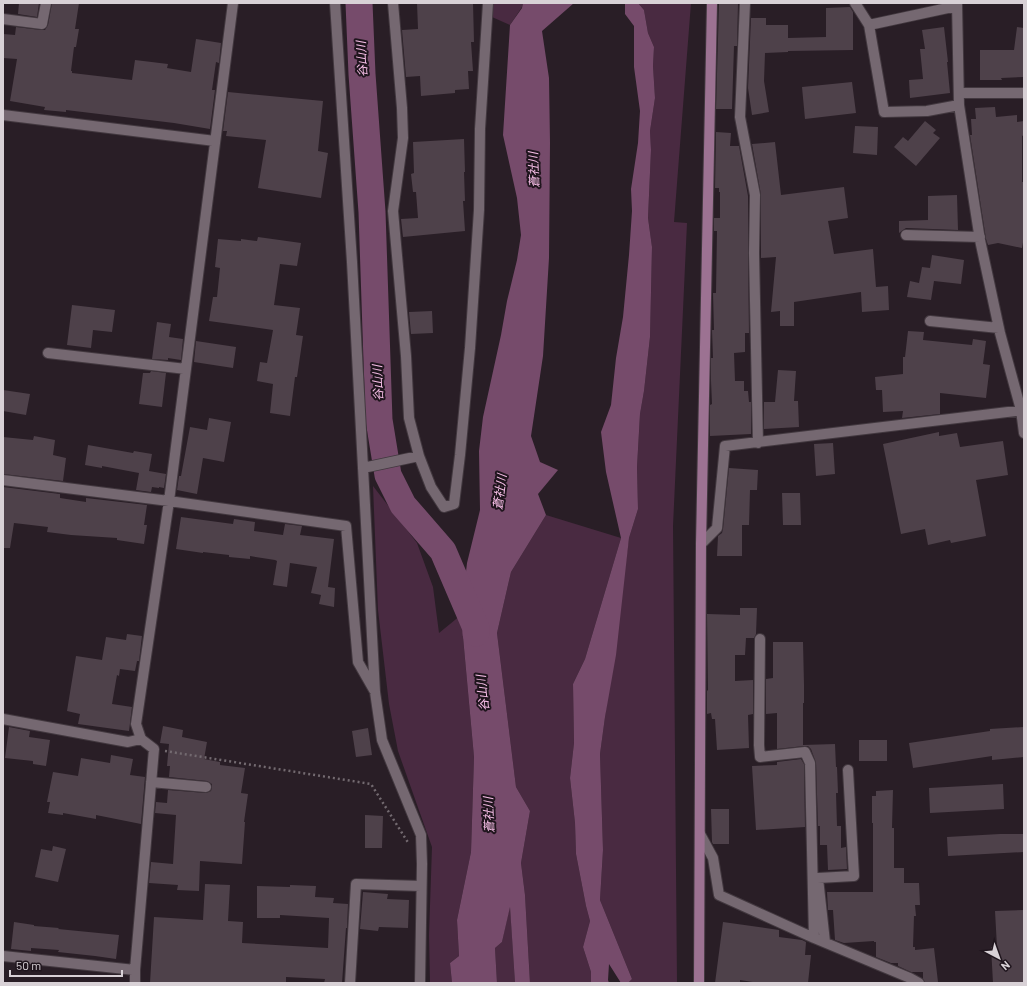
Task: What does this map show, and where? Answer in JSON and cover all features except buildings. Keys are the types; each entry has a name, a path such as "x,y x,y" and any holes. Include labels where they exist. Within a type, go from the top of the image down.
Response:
{"street":[{"path":"3,19 42,24 46,3"},
{"path":"135,983 154,749 141,739 136,724 169,501 233,3"},
{"path":"335,3 364,468 375,692 382,740 421,835 420,983"},
{"path":"393,3 402,108 403,138 393,211 406,356 409,418 419,456 431,487 444,507 454,504 470,348 479,210 480,128 488,3"},
{"path":"699,983 701,544 712,3"},
{"path":"745,3 740,117 755,195 754,253 758,443"},
{"path":"855,3 869,25 884,112 927,111 959,106"},
{"path":"869,25 957,5 959,106 980,237 999,328 1022,410 1024,433"},
{"path":"959,93 1024,93"},
{"path":"3,114 215,142"},
{"path":"906,235 980,237"},
{"path":"930,321 999,328"},
{"path":"48,353 186,369"},
{"path":"701,544 717,528 725,446 1022,410"},
{"path":"364,468 419,456"},
{"path":"3,480 169,501 346,526 358,662 375,692"},
{"path":"760,640 760,757 805,752 810,763 814,938"},
{"path":"3,719 128,742 141,739"},
{"path":"825,942 818,878 854,876 848,770"},
{"path":"151,782 206,787"},
{"path":"700,834 713,858 718,895 919,983"},
{"path":"350,983 356,884 421,886"},
{"path":"3,956 135,970"}],"path":[{"path":"154,749 371,784 409,844"}],"shaded area":[{"path":"493,3 523,3 510,25 492,17"},
{"path":"638,3 691,3 674,222 687,223 673,526 677,983 628,983 632,979 600,900 603,850 600,754 629,538 638,509 637,467 640,414 650,337 652,247 648,218 651,150 650,131 655,98 653,66 654,47 648,33 644,10"},
{"path":"373,486 417,543 433,587 439,633 461,615 474,757 471,852 457,920 459,956 450,963 452,983 430,983 429,935 432,847 398,751 389,704 378,610"},
{"path":"546,515 621,538 585,659 573,684 574,743 570,778 575,823 576,854 590,921 583,947 591,972 591,983 530,983 525,895 521,863 530,811 516,787 497,633 511,572"},
{"path":"510,905 515,983 497,983 495,948 502,942"}],"water":[{"name":"蒼社川","path":"523,3 574,3 542,31 549,78 549,258 543,356 531,436 540,462 558,470 538,494 546,515 511,572 497,633 516,787 530,811 521,863 525,895 530,983 515,983 510,907 502,942 495,948 497,983 452,983 450,963 459,956 457,920 471,852 474,757 461,615 467,563 480,510 479,451 483,417 521,235 517,198 503,135 510,25 522,8"},
{"path":"625,3 638,3 644,10 648,33 654,47 653,66 655,98 650,131 651,150 648,218 652,247 650,337 640,414 637,467 638,509 629,538 616,655 600,754 603,850 600,900 632,979 628,983 621,983 609,964 609,983 591,983 591,972 583,947 590,921 576,854 575,823 570,778 574,743 573,684 585,659 621,538 606,472 601,432 611,405 616,358 623,317 632,211 631,189 638,143 640,111 634,67 634,26 625,14"}],"waterway":[{"name":"谷山川","path":"359,3 362,74 372,212 379,420 388,475 403,505 443,551 476,628 476,633"}]}
